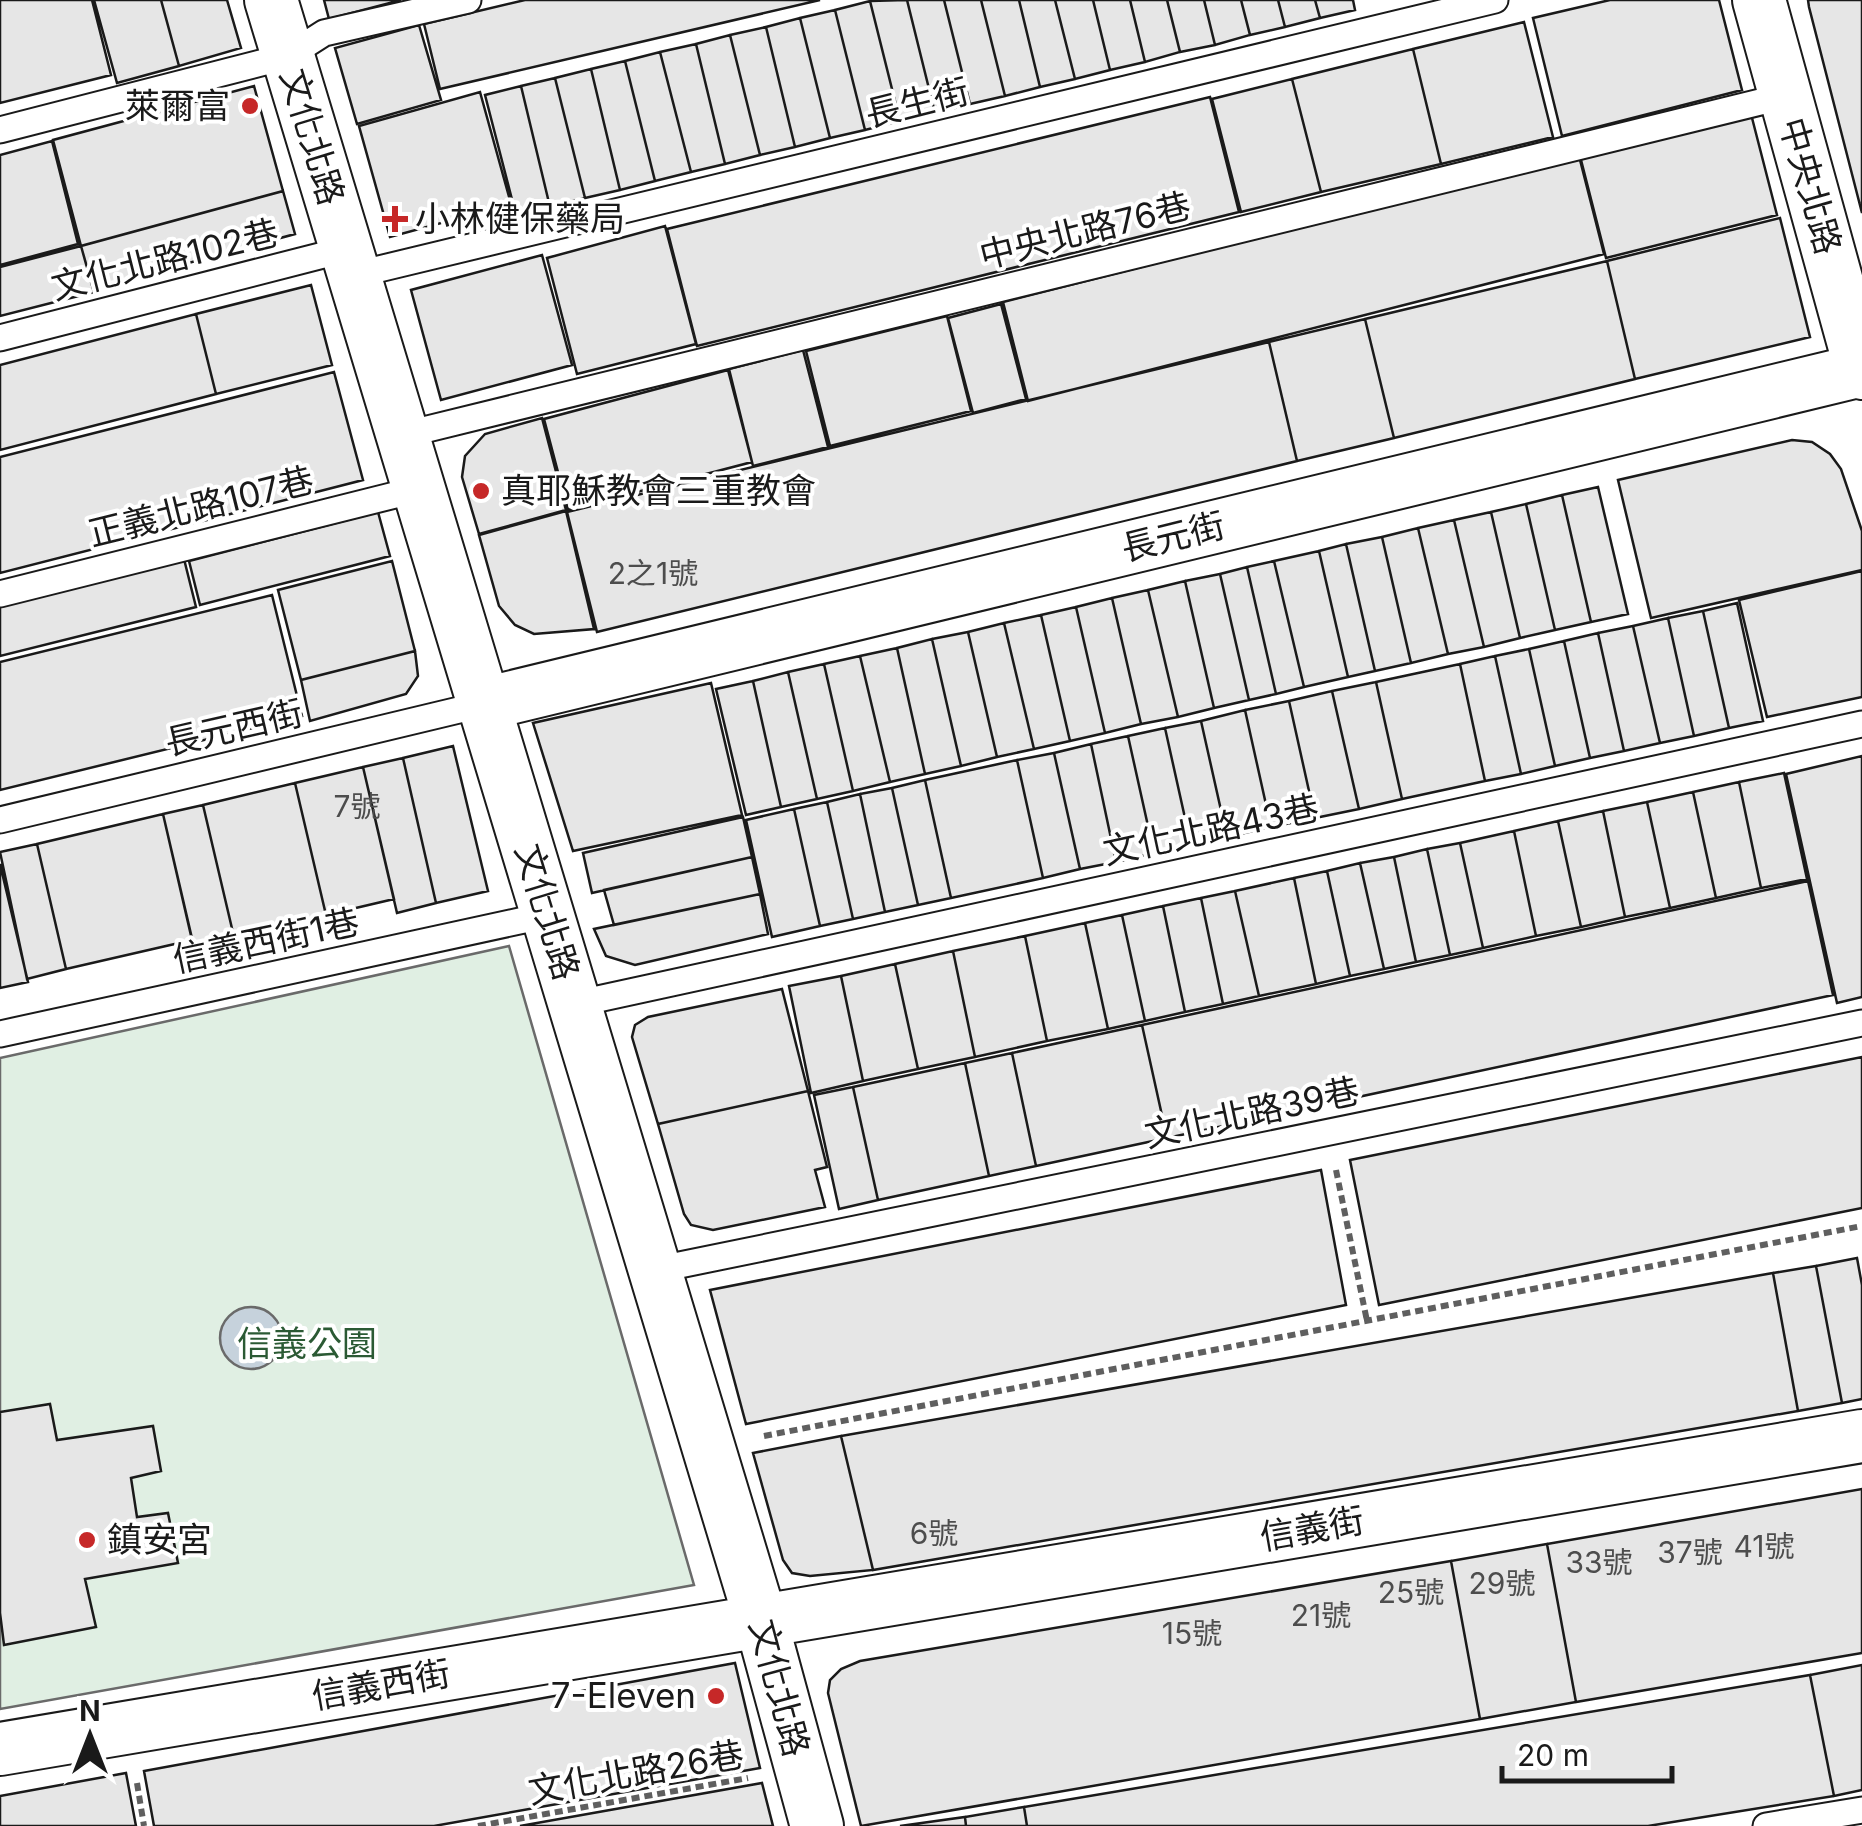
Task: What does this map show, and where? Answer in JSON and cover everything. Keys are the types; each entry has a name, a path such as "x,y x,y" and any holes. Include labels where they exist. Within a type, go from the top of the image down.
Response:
{"street":[{"name":"文化北路","path":"271,0 709,1446 818,1826"},
{"name":"中央北路","path":"1758,0 1862,371"},
{"name":"長元街","path":"484,704 1862,371"},
{"name":"信義街","path":"761,1621 1862,1436"},
{"name":"信義西街","path":"0,1749 761,1621"}],"lane":[{"path":"0,130 288,56 324,33 468,0"},
{"name":"長生街","path":"350,262 1496,0"},
{"name":"中央北路76巷","path":"402,435 1784,96"},
{"name":"文化北路102巷","path":"0,338 350,262"},
{"name":"正義北路107巷","path":"0,594 419,488"},
{"name":"長元西街","path":"0,820 484,704"},
{"name":"文化北路43巷","path":"575,1004 1862,724"},
{"name":"信義西街1巷","path":"0,1034 548,916"},
{"name":"文化北路39巷","path":"655,1270 1862,1024"},
{"path":"1766,1826 1862,1810"}],"path":[{"path":"1328,1133 1367,1320"},
{"path":"709,1446 1862,1226"},
{"name":"文化北路26巷","path":"478,1826 802,1768"}],"green space":[{"name":"信義公園","path":"509,946 694,1585 0,1709 0,1058"}],"shaded area":[{"path":"251,1307 273,1316 282,1338 273,1360 251,1369 229,1360 220,1338 229,1316"}],"building":[{"path":"0,0 92,0 111,75 0,103"},
{"path":"94,0 161,0 179,66 117,83"},
{"path":"161,0 227,0 241,48 179,66"},
{"path":"324,0 401,0 329,19"},
{"path":"525,0 820,0 440,89 424,24"},
{"path":"907,0 944,0 970,104 935,113"},
{"path":"907,0 935,113 900,121 870,1"},
{"path":"944,0 981,0 1005,96 970,104"},
{"path":"981,0 1019,0 1040,87 1005,96"},
{"path":"1019,0 1055,0 1075,79 1040,87"},
{"path":"1055,0 1093,0 1110,70 1075,79"},
{"path":"1093,0 1130,0 1145,62 1110,70"},
{"path":"1130,0 1167,0 1180,52 1145,62"},
{"path":"1167,0 1204,0 1215,45 1180,52"},
{"path":"1204,0 1241,0 1250,35 1215,45"},
{"path":"1241,0 1278,0 1285,27 1250,35"},
{"path":"1278,0 1315,0 1320,18 1285,27"},
{"path":"1315,0 1353,0 1355,10 1320,18"},
{"path":"1610,0 1719,0 1742,90 1562,136 1533,18"},
{"path":"1808,0 1862,0 1862,213 1809,7"},
{"path":"870,1 900,121 865,130 835,10"},
{"path":"835,10 865,130 830,138 800,18"},
{"path":"800,18 830,138 795,147 766,27"},
{"path":"1524,22 1553,137 1441,164 1413,49"},
{"path":"419,25 441,100 357,124 335,48"},
{"path":"766,27 795,147 760,155 730,35"},
{"path":"730,35 760,155 725,164 696,44"},
{"path":"696,44 725,164 691,172 660,52"},
{"path":"1413,49 1441,164 1321,192 1292,79"},
{"path":"660,52 691,172 655,181 625,61"},
{"path":"625,61 655,181 620,190 591,69"},
{"path":"591,69 620,190 585,198 555,78"},
{"path":"555,78 585,198 550,207 521,86"},
{"path":"1292,79 1321,192 1241,212 1212,99"},
{"path":"254,86 283,191 81,246 53,140"},
{"path":"521,86 550,207 516,215 485,95"},
{"path":"480,92 511,204 390,237 359,126"},
{"path":"1210,97 1239,212 697,346 667,229"},
{"path":"1751,114 1777,215 1606,258 1580,156"},
{"path":"52,141 78,244 0,265 0,155"},
{"path":"1579,156 1604,254 1028,401 1003,302"},
{"path":"283,191 295,234 93,289 81,246"},
{"path":"1780,218 1810,337 1635,379 1607,261"},
{"path":"665,226 696,344 577,374 547,258"},
{"path":"81,246 94,292 0,316 0,267"},
{"path":"542,255 572,365 441,400 411,290"},
{"path":"1607,261 1635,379 1394,438 1365,319"},
{"path":"311,285 332,365 216,394 196,314"},
{"path":"1001,304 1026,399 973,413 948,318"},
{"path":"196,314 216,394 0,450 0,365"},
{"path":"947,316 971,411 830,446 806,351"},
{"path":"1365,319 1394,438 1297,461 1269,342"},
{"path":"1269,342 1297,461 597,632 567,512"},
{"path":"803,350 828,447 753,466 729,369"},
{"path":"728,370 752,462 568,510 544,419"},
{"path":"334,372 363,480 0,573 0,457"},
{"path":"542,418 566,510 479,534 462,477 465,456 485,434"},
{"path":"1792,440 1812,442 1830,454 1841,469 1862,531 1862,570 1651,618 1618,480"},
{"path":"1598,487 1628,614 1591,622 1562,495"},
{"path":"1562,495 1591,622 1555,630 1526,504"},
{"path":"1526,504 1555,630 1520,638 1491,512"},
{"path":"566,511 594,629 534,634 515,625 499,606 479,535"},
{"path":"378,512 390,556 200,605 189,561"},
{"path":"1491,512 1520,638 1484,647 1454,520"},
{"path":"1454,520 1484,647 1448,654 1418,528"},
{"path":"1418,528 1448,654 1411,663 1382,537"},
{"path":"1382,537 1411,663 1375,671 1346,544"},
{"path":"1346,544 1375,671 1348,677 1319,551"},
{"path":"1319,551 1348,677 1304,687 1274,561"},
{"path":"184,559 196,607 0,656 0,605"},
{"path":"392,561 415,651 301,680 278,590"},
{"path":"1274,561 1304,687 1276,694 1247,567"},
{"path":"1247,567 1276,694 1249,700 1220,574"},
{"path":"1862,571 1862,697 1767,717 1739,600"},
{"path":"1220,574 1249,700 1214,708 1185,581"},
{"path":"1185,581 1214,708 1178,717 1148,590"},
{"path":"1148,590 1178,717 1141,724 1112,598"},
{"path":"272,595 302,716 0,790 0,662"},
{"path":"1112,598 1141,724 1105,733 1076,607"},
{"path":"1737,603 1763,721 1729,728 1703,611"},
{"path":"1076,607 1105,733 1070,741 1041,615"},
{"path":"1703,611 1729,728 1694,736 1668,618"},
{"path":"1041,615 1070,741 1034,749 1004,623"},
{"path":"1668,618 1694,736 1660,743 1633,626"},
{"path":"1004,623 1034,749 997,757 968,632"},
{"path":"1633,626 1660,743 1624,751 1598,633"},
{"path":"968,632 997,757 961,766 932,639"},
{"path":"1598,633 1624,751 1590,758 1564,641"},
{"path":"932,639 961,766 925,774 897,648"},
{"path":"1564,641 1590,758 1555,766 1529,649"},
{"path":"897,648 925,774 890,782 860,656"},
{"path":"1529,649 1555,766 1521,774 1495,656"},
{"path":"415,651 418,676 406,694 310,721 301,680"},
{"path":"860,656 890,782 853,791 824,664"},
{"path":"1495,656 1521,774 1485,781 1460,664"},
{"path":"824,664 853,791 817,799 788,672"},
{"path":"1460,664 1485,781 1402,799 1376,682"},
{"path":"788,672 817,799 781,807 753,681"},
{"path":"753,681 781,807 746,815 716,689"},
{"path":"1376,682 1402,799 1359,809 1332,691"},
{"path":"711,683 742,815 573,851 533,723"},
{"path":"1332,691 1359,809 1315,818 1289,701"},
{"path":"1289,701 1315,818 1271,827 1245,710"},
{"path":"1245,710 1271,827 1227,837 1201,721"},
{"path":"1201,721 1227,837 1191,845 1165,728"},
{"path":"1165,728 1191,845 1154,853 1128,736"},
{"path":"1128,736 1154,853 1116,862 1091,744"},
{"path":"1091,744 1116,862 1080,869 1054,753"},
{"path":"453,746 488,891 436,903 403,758"},
{"path":"1054,753 1080,869 1043,878 1017,760"},
{"path":"1862,756 1862,997 1837,1003 1786,774"},
{"path":"403,758 436,903 397,913 363,767"},
{"path":"1017,760 1043,878 951,898 925,780"},
{"path":"363,767 394,899 326,915 295,783"},
{"path":"1784,773 1807,879 1761,888 1739,782"},
{"path":"925,780 951,898 918,905 892,788"},
{"path":"1739,782 1761,888 1716,898 1693,792"},
{"path":"295,783 326,915 234,937 203,805"},
{"path":"892,788 918,905 885,912 860,794"},
{"path":"1693,792 1716,898 1670,908 1647,802"},
{"path":"860,794 885,912 853,919 827,802"},
{"path":"827,802 853,919 820,926 794,809"},
{"path":"1647,802 1670,908 1625,917 1603,811"},
{"path":"203,805 234,937 194,947 163,814"},
{"path":"794,809 820,926 772,937 746,820"},
{"path":"1603,811 1625,917 1581,927 1558,821"},
{"path":"163,814 192,940 66,969 37,844"},
{"path":"743,817 752,857 592,893 583,853"},
{"path":"1558,821 1581,927 1536,936 1514,831"},
{"path":"1514,831 1536,936 1483,948 1460,843"},
{"path":"1460,843 1483,948 1450,955 1427,849"},
{"path":"37,844 66,969 27,979 0,852"},
{"path":"1427,849 1450,955 1416,962 1394,857"},
{"path":"752,857 760,894 614,925 604,890"},
{"path":"1394,857 1416,962 1384,969 1360,863"},
{"path":"1360,863 1384,969 1350,976 1327,871"},
{"path":"0,864 28,982 0,988"},
{"path":"1327,871 1350,976 1316,984 1294,878"},
{"path":"1294,878 1316,984 1259,996 1235,891"},
{"path":"1808,881 1833,995 1167,1138 1142,1025"},
{"path":"1235,891 1259,996 1223,1004 1201,898"},
{"path":"760,894 768,934 635,965 606,956 594,929"},
{"path":"1201,898 1223,1004 1185,1012 1163,906"},
{"path":"1163,906 1185,1012 1145,1021 1122,915"},
{"path":"1122,915 1145,1021 1108,1029 1085,923"},
{"path":"1085,923 1108,1029 1047,1041 1025,936"},
{"path":"1025,936 1047,1041 975,1057 953,951"},
{"path":"953,951 975,1057 918,1069 895,964"},
{"path":"895,964 918,1069 863,1081 841,976"},
{"path":"841,976 863,1081 811,1093 789,986"},
{"path":"782,989 808,1091 658,1124 632,1037 635,1025 648,1017"},
{"path":"1142,1025 1167,1138 1036,1166 1012,1053"},
{"path":"1012,1053 1036,1166 989,1176 965,1063"},
{"path":"1862,1057 1862,1208 1379,1305 1350,1160"},
{"path":"965,1063 989,1176 878,1200 853,1087"},
{"path":"853,1087 878,1200 839,1209 814,1095"},
{"path":"808,1091 827,1167 815,1170 825,1207 713,1230 691,1225 684,1214 658,1124"},
{"path":"1321,1170 1346,1305 746,1424 710,1290"},
{"path":"1857,1258 1862,1285 1862,1399 1842,1403 1816,1266"},
{"path":"1816,1266 1842,1403 1798,1411 1773,1273"},
{"path":"1773,1273 1798,1411 873,1570 841,1436"},
{"name":"鎮安宮","path":"50,1404 57,1440 153,1426 161,1471 131,1478 137,1517 168,1513 178,1563 85,1579 96,1627 4,1645 0,1613 0,1412"},
{"path":"841,1436 873,1570 810,1576 792,1573 783,1560 753,1453"},
{"path":"1862,1489 1862,1653 1576,1702 1547,1544"},
{"path":"1547,1544 1576,1702 1480,1719 1451,1561"},
{"path":"1451,1561 1480,1719 861,1826 828,1693 830,1680 841,1669 860,1661"},
{"path":"735,1663 760,1768 434,1826 154,1826 144,1771"},
{"path":"1862,1665 1862,1790 1834,1796 1810,1675"},
{"path":"1810,1675 1834,1796 1648,1826 1027,1826 1024,1807"},
{"path":"126,1773 136,1826 0,1826 0,1796"},
{"path":"762,1783 773,1826 520,1826"},
{"path":"1024,1807 1027,1826 966,1826 965,1817"},
{"path":"965,1817 966,1826 900,1826"}],"place":[{"name":"萊爾富","path":"250,106"},
{"name":"小林健保藥局","path":"395,219"},
{"name":"真耶穌教會三重教會","path":"481,491"},
{"name":"鎮安宮","path":"87,1540"},
{"name":"7-Eleven","path":"716,1696"}]}
